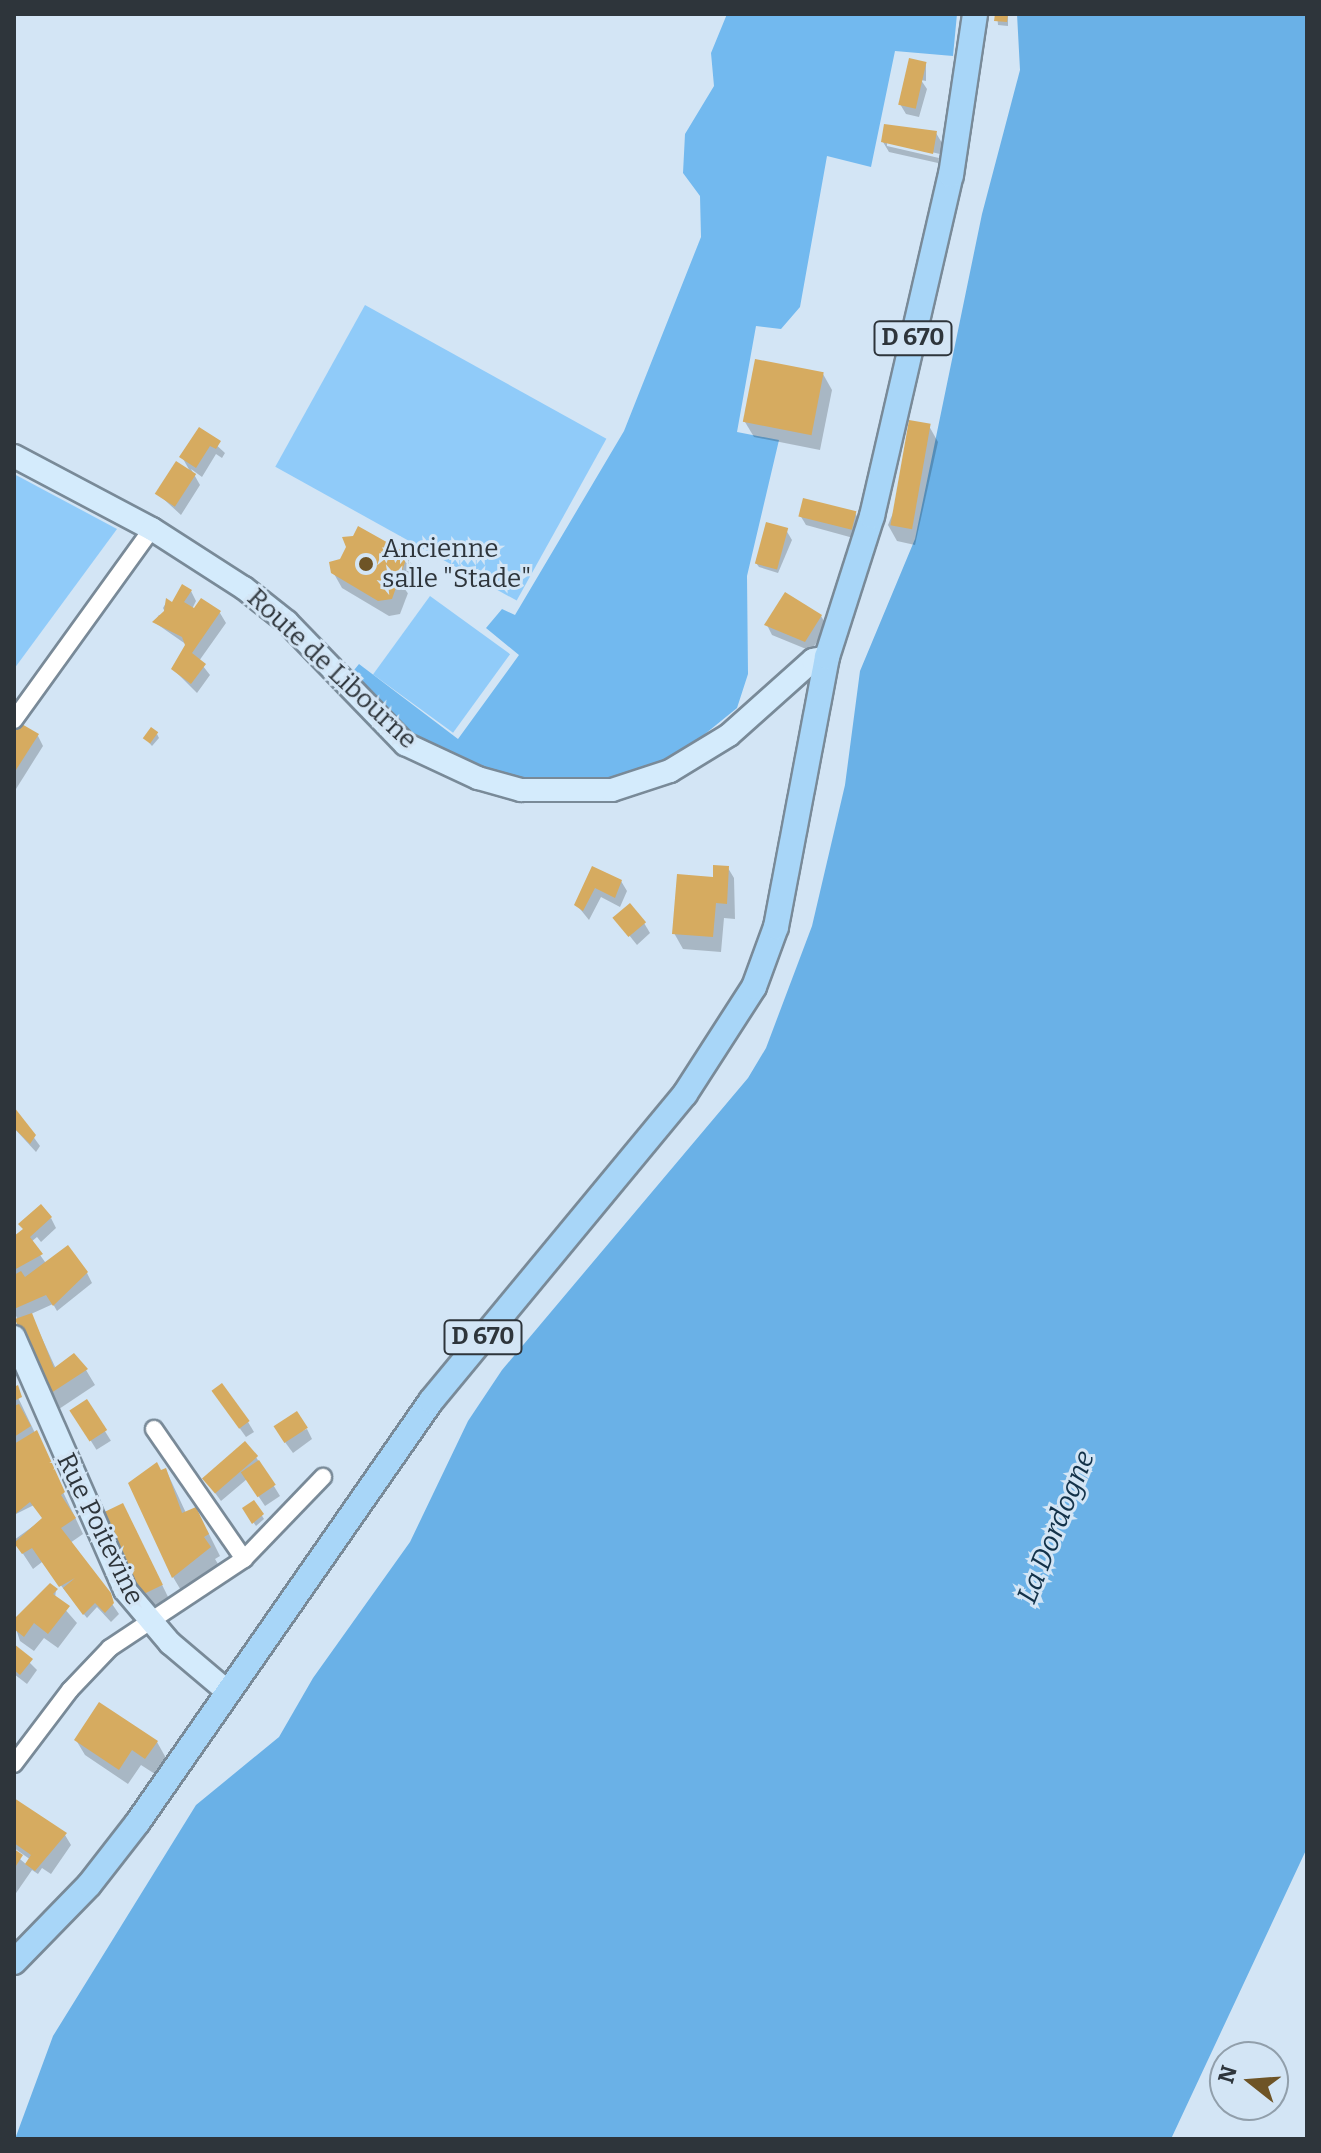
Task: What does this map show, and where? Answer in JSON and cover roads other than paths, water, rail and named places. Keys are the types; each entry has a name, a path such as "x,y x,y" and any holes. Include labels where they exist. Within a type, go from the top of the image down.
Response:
{"main road":[{"name":"D 670","path":"14,1962 89,1885 431,1401 726,1038 754,987 776,927 827,657 872,516 926,283 965,105 975,14"}],"street":[{"name":"Route de Libourne","path":"14,456 215,566 287,622 405,744 466,774 521,790 612,790 670,771 729,735 813,660 827,657"},
{"path":"14,720 152,529"},
{"name":"Rue Poitevine","path":"14,1337 125,1590 147,1620 228,1692"},
{"path":"154,1429 244,1559"},
{"path":"14,1764 70,1690 147,1620 244,1559 323,1477"}],"water":[{"name":"La Dordogne","path":"1017,14 1307,14 1307,1848 1217,2041 1209,2041 1209,2058 1171,2139 15,2139 53,2036 196,1805 279,1737 313,1678 410,1542 468,1421 502,1370 748,1078 766,1048 812,926 845,785 860,671 915,539 982,214 1020,70"}],"place":[{"name":"Ancienne salle \"Stade\"","path":"366,564"}]}
